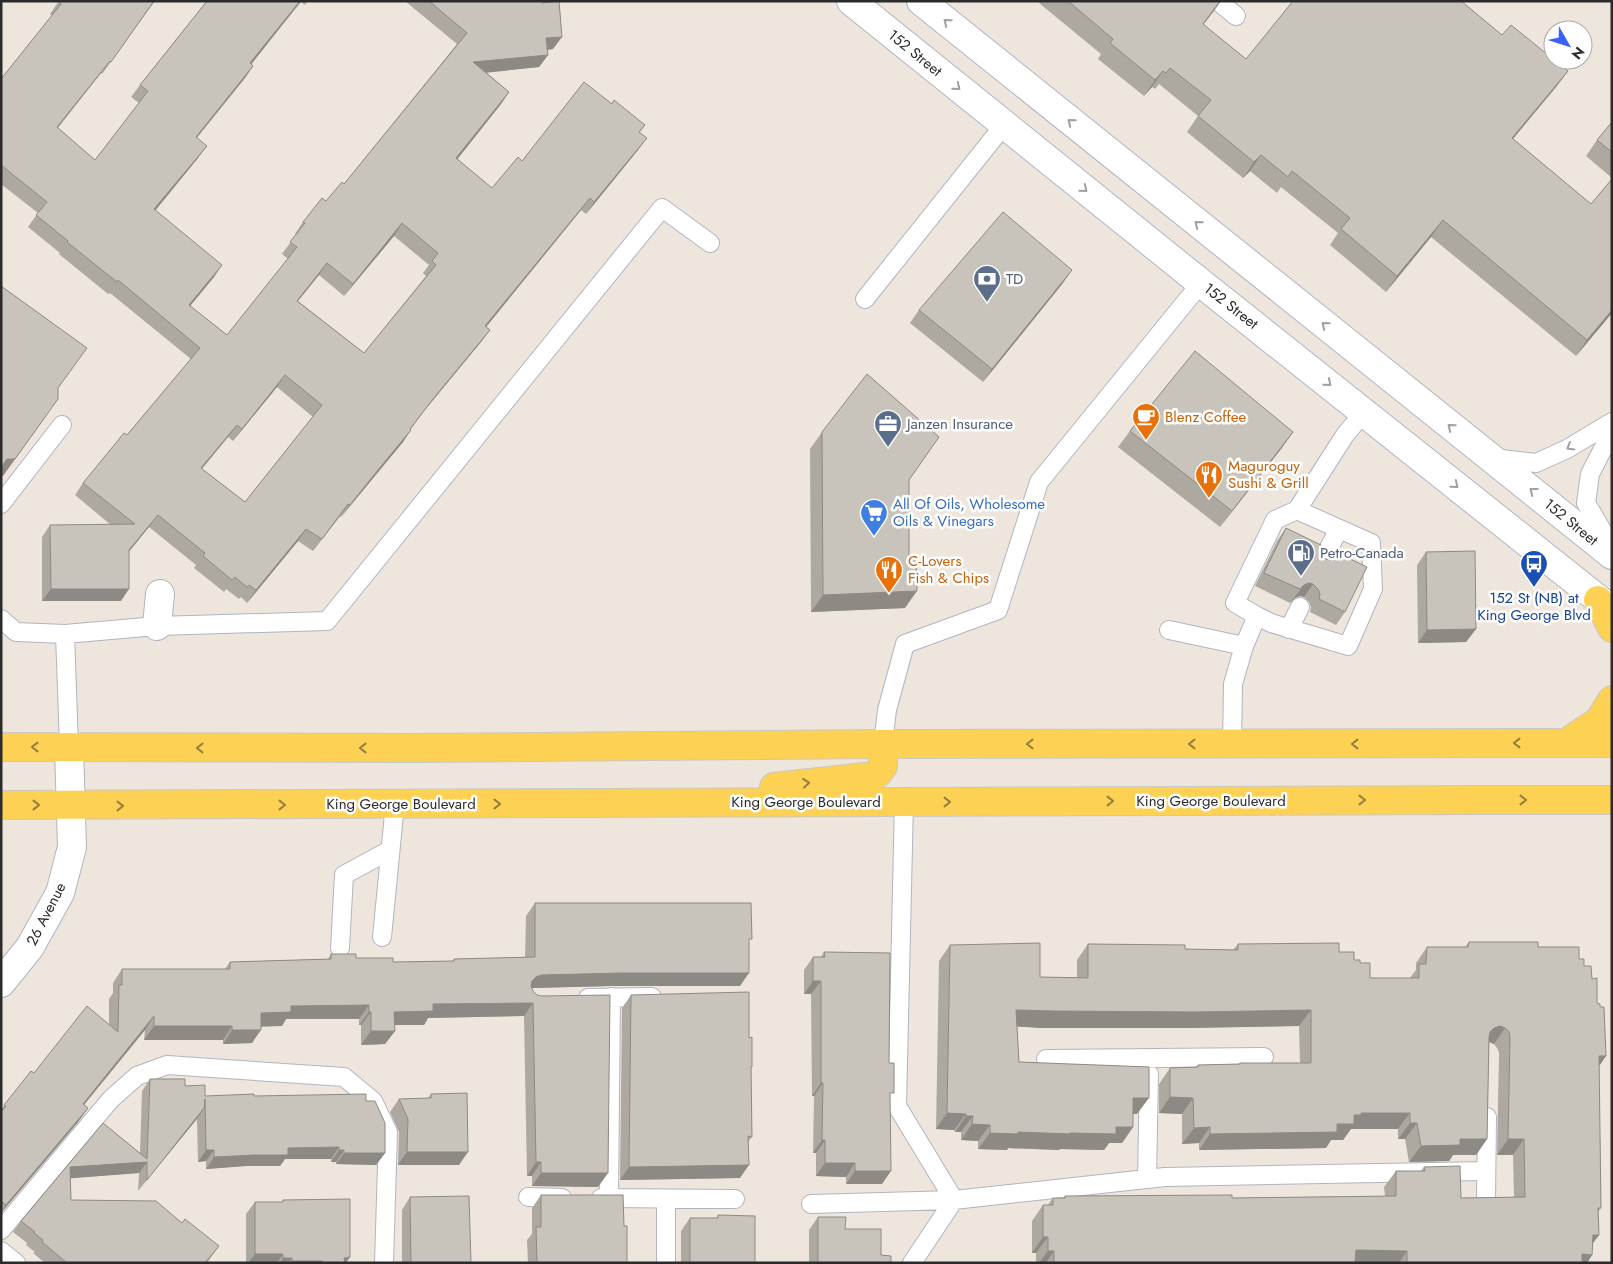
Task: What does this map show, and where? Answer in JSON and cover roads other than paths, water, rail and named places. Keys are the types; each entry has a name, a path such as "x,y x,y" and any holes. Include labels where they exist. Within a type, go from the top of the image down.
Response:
{"main road":[{"name":"152 Street","path":"851,1 1605,605"},
{"name":"152 Street","path":"921,1 1612,555"},
{"path":"157,626 160,594"},
{"path":"1605,605 1612,628"},
{"path":"1566,743 1599,721 1612,700"},
{"path":"1,747 412,748 883,744 1612,743"},
{"path":"636,802 873,776 883,766 883,744"},
{"name":"26 Avenue","path":"1,983 30,947 60,893 72,847 69,747"},
{"name":"King George Boulevard","path":"1,805 1612,800"}],"lane":[{"path":"1218,1 1236,16"},
{"path":"865,299 1004,124"},
{"path":"1,619 16,632 65,634 157,626 327,621 662,208 710,243"},
{"path":"883,744 887,710 905,644 998,610 1039,482 1201,283"},
{"path":"1297,510 1371,543 1373,589 1348,646 1271,623 1234,603 1275,520 1297,510 1345,435 1364,412"},
{"path":"1489,458 1536,463 1566,449 1612,422"},
{"path":"1,504 62,425"},
{"path":"1612,431 1590,474 1586,503 1612,547"},
{"path":"1321,563 1339,529"},
{"path":"1289,628 1300,607"},
{"path":"1232,744 1234,684 1244,646 1257,616"},
{"path":"1170,630 1244,646"},
{"path":"65,634 69,747"},
{"path":"904,802 897,1106 954,1200"},
{"path":"382,937 395,804"},
{"path":"340,948 344,875 390,850"},
{"path":"572,998 668,996"},
{"path":"609,1198 611,997"},
{"path":"1046,1059 1264,1057"},
{"path":"1147,1178 1149,1058"},
{"path":"1,1230 111,1099 136,1076 167,1065 344,1076 373,1102 388,1132 384,1263"},
{"path":"1486,1201 1487,1102"},
{"path":"811,1204 954,1200 1147,1178 1486,1171"},
{"path":"528,1198 735,1200"},
{"path":"666,1199 666,1263"},
{"path":"912,1263 954,1200"},
{"path":"1,1251 16,1263"}],"place":[{"name":"TD","path":"987,303"},
{"name":"Blenz Coffee","path":"1146,441"},
{"name":"Janzen Insurance","path":"888,448"},
{"name":"Maguroguy Sushi & Grill","path":"1209,499"},
{"name":"All Of Oils, Wholesome Oils & Vinegars","path":"874,537"},
{"name":"Petro-Canada","path":"1301,577"},
{"name":"152 St (NB) at King George Blvd","path":"1534,588"},
{"name":"C-Lovers Fish & Chips","path":"889,594"}]}
